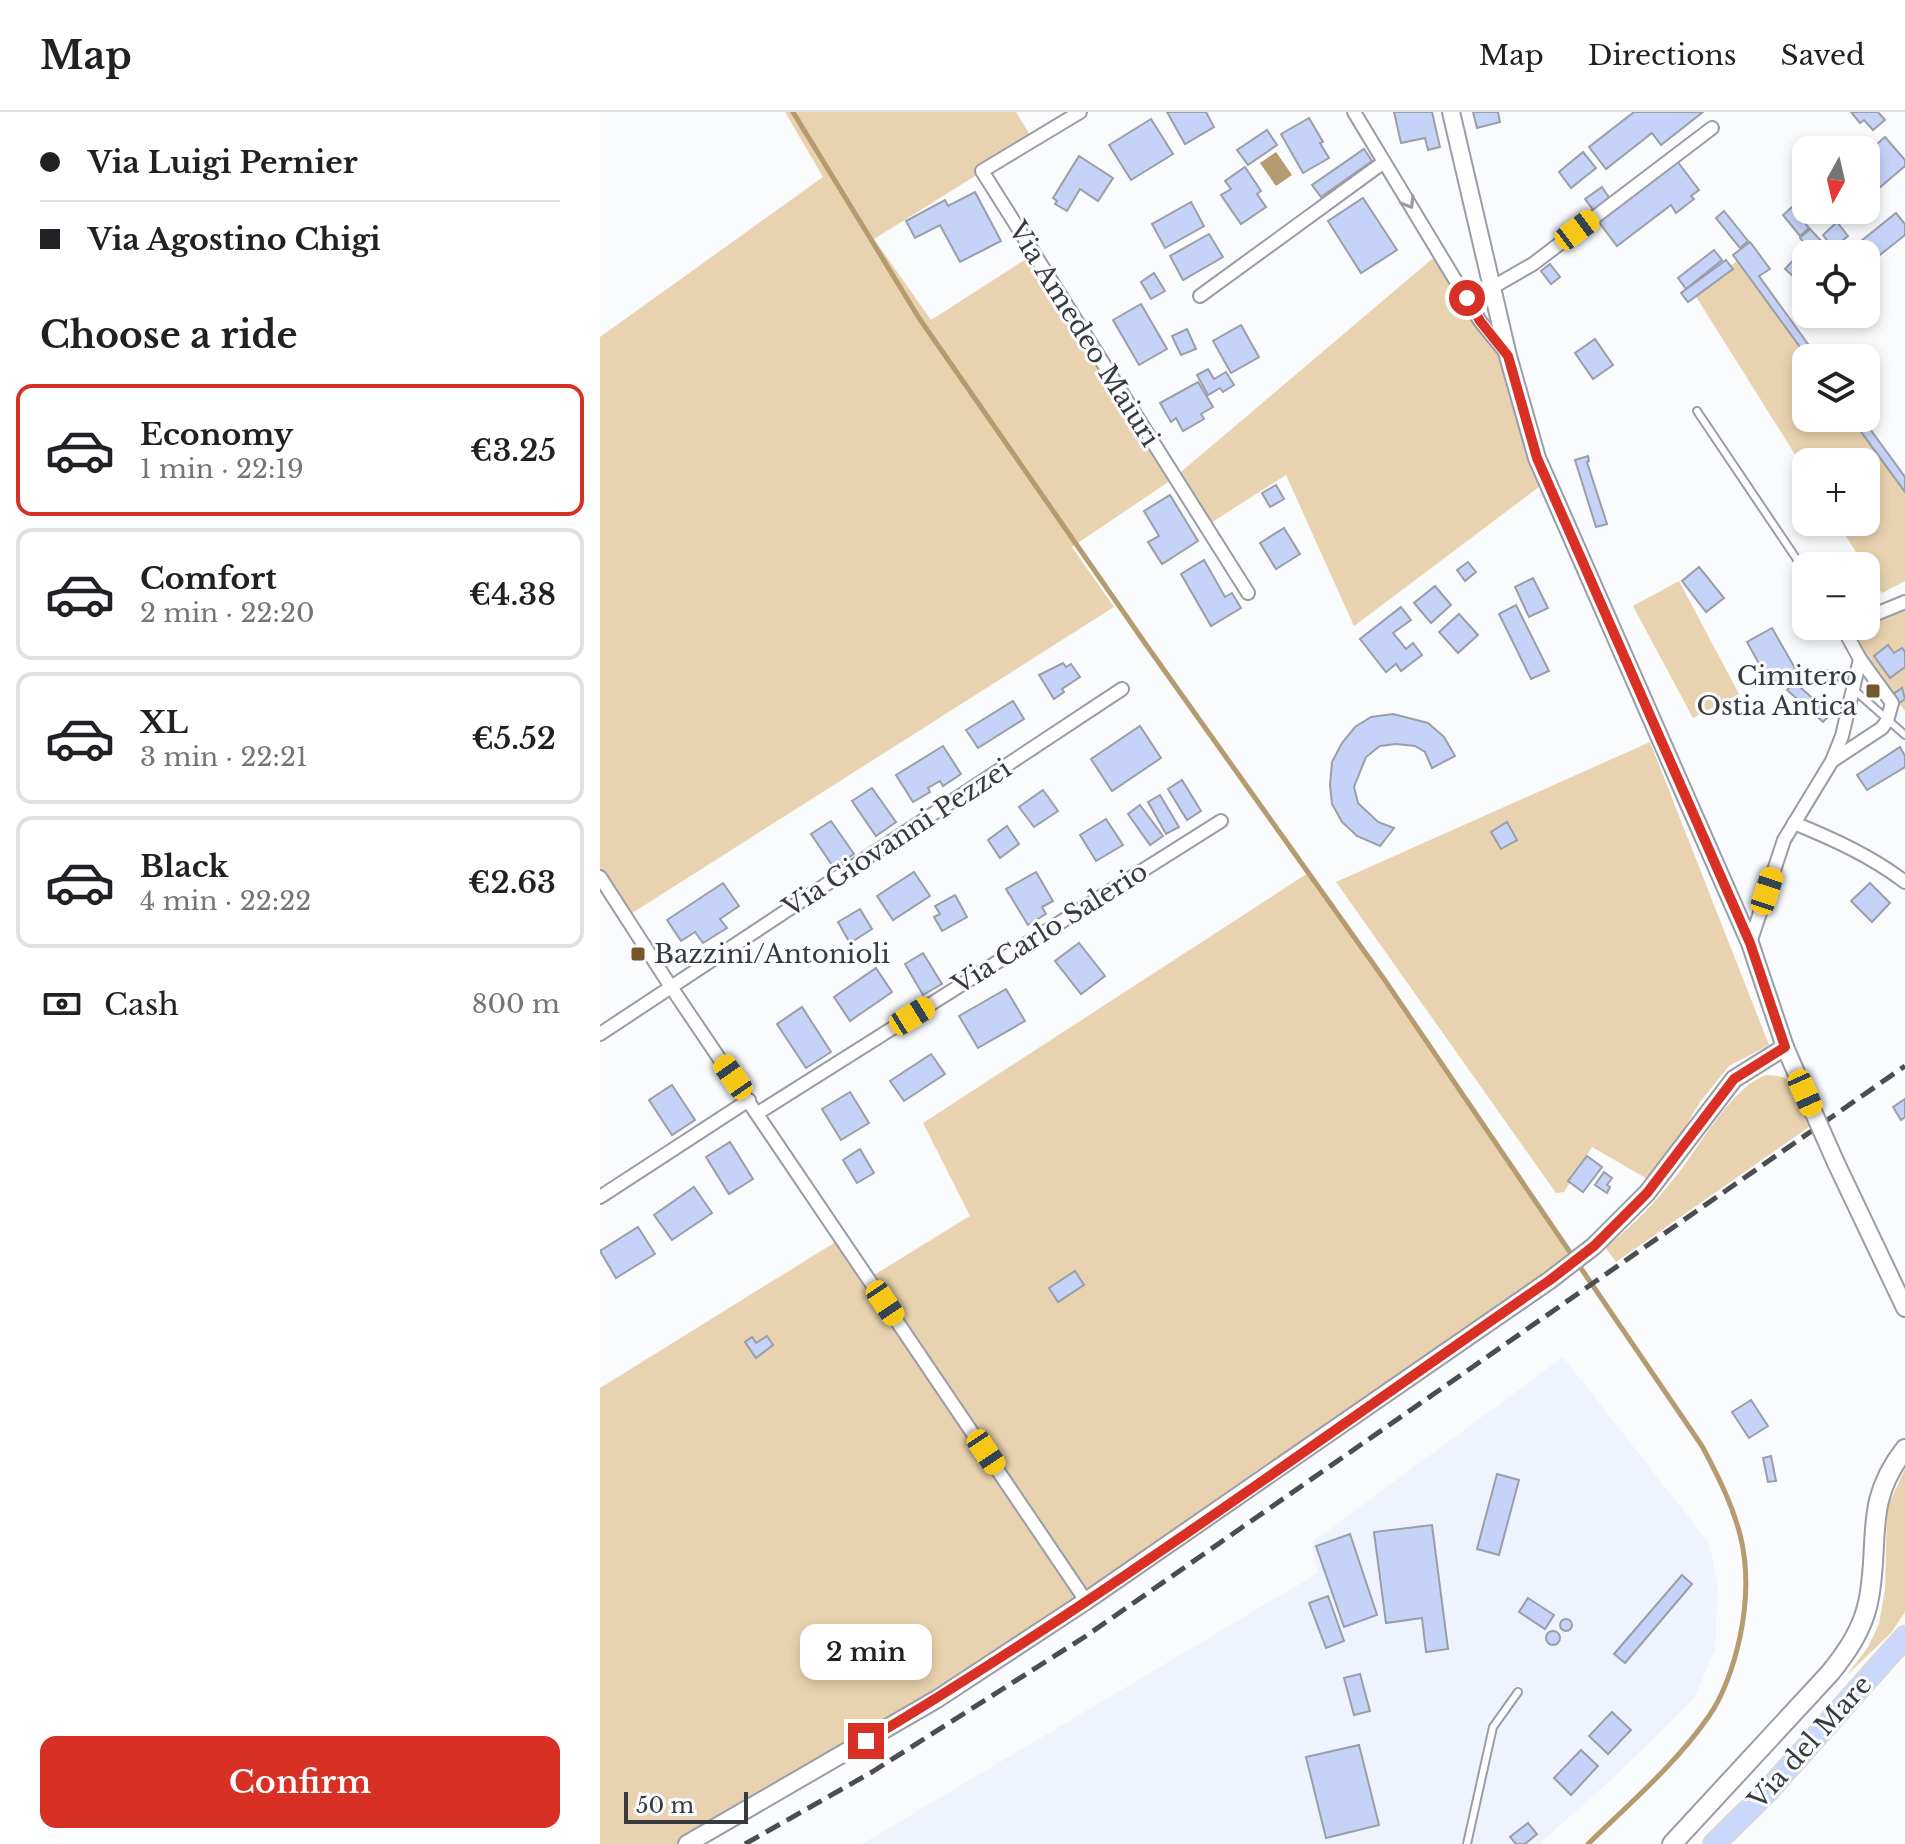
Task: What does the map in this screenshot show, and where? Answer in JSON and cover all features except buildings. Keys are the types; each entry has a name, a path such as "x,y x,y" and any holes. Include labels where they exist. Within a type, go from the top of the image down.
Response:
{"main road":[{"path":"1672,1844 1830,1673 1849,1648 1868,1603 1877,1501 1886,1478 1905,1449"},
{"name":"Via del Mare","path":"1714,1844 1766,1793 1905,1637"}],"street":[{"name":"Via Amedeo Maiuri","path":"1080,112 982,171 1248,593"},
{"path":"1354,112 1480,321 1508,356"},
{"path":"1451,112 1508,356 1537,458 1750,943 1785,1047 1905,1308"},
{"path":"1493,287 1533,264 1712,128"},
{"path":"1200,296 1384,162"},
{"path":"1480,321 1501,320"},
{"path":"1880,612 1905,602"},
{"path":"1850,640 1860,659 1892,703"},
{"path":"1750,943 1784,840 1832,761 1842,736 1860,659"},
{"name":"Via Giovanni Pezzei","path":"600,1034 1122,689"},
{"path":"1832,761 1882,728 1892,703 1889,689"},
{"name":"Via Carlo Salerio","path":"758,1113 1221,821"},
{"path":"1794,823 1828,837 1888,869 1905,882"},
{"path":"600,877 1086,1601"},
{"path":"687,1844 937,1699 1086,1601 1550,1280 1594,1246 1647,1193 1734,1079 1785,1047"},
{"path":"600,1197 749,1100"}],"lane":[{"path":"1697,411 1792,552"},
{"path":"1853,689 1905,735"},
{"path":"1467,1844 1493,1727 1518,1692"}],"shaded area":[{"path":"785,112 1016,112 1033,140 874,239 931,320 1034,254 1175,477 1439,253 1508,356 1547,481 1354,626 1286,475 1206,526 1174,478 1072,547 1114,607 626,917 600,877 600,337 823,177"},
{"path":"1276,152 1292,175 1276,186 1260,163"},
{"path":"1744,255 1804,344 1792,344 1792,432 1865,432 1876,448 1792,450 1695,295"},
{"path":"1880,454 1905,491 1905,581 1882,593 1880,552 1856,552 1846,536 1880,536"},
{"path":"1679,581 1739,694 1693,718 1633,606"},
{"path":"1905,602 1905,711 1852,640 1880,640 1880,612"},
{"path":"1650,742 1769,1045 1729,1066 1700,1102 1671,1151 1649,1180 1592,1147 1564,1192 1556,1193 1336,882"},
{"path":"1308,873 1580,1268 1550,1280 1086,1601 687,1844 600,1844 600,1388 842,1238 869,1278 970,1216 923,1123"},
{"path":"1766,1075 1793,1083 1816,1122 1616,1262 1605,1247 1663,1192 1730,1103 1754,1081"},
{"path":"1563,1357 1709,1543 1718,1585 1715,1649 1695,1697 1613,1778 1539,1844 862,1844 1318,1573 1311,1543"},
{"path":"1905,1469 1905,1612 1891,1633 1847,1675 1868,1647 1879,1624 1885,1589 1887,1508"}],"waterway":[{"path":"793,112 919,318 1384,979 1702,1446 1726,1494 1741,1538 1746,1584 1740,1637 1728,1678 1715,1707 1682,1751 1588,1844"}],"railway":[{"path":"745,1844 872,1772 1086,1636 1905,1066"}],"place":[{"name":"Cimitero Ostia Antica","path":"1873,691"},
{"name":"Bazzini/Antonioli","path":"638,954"}],"route":[{"path":"866,1741 937,1699 1086,1601 1550,1280 1594,1246 1647,1193 1734,1079 1785,1047 1750,943 1537,458 1508,356 1480,321 1467,298"}]}
